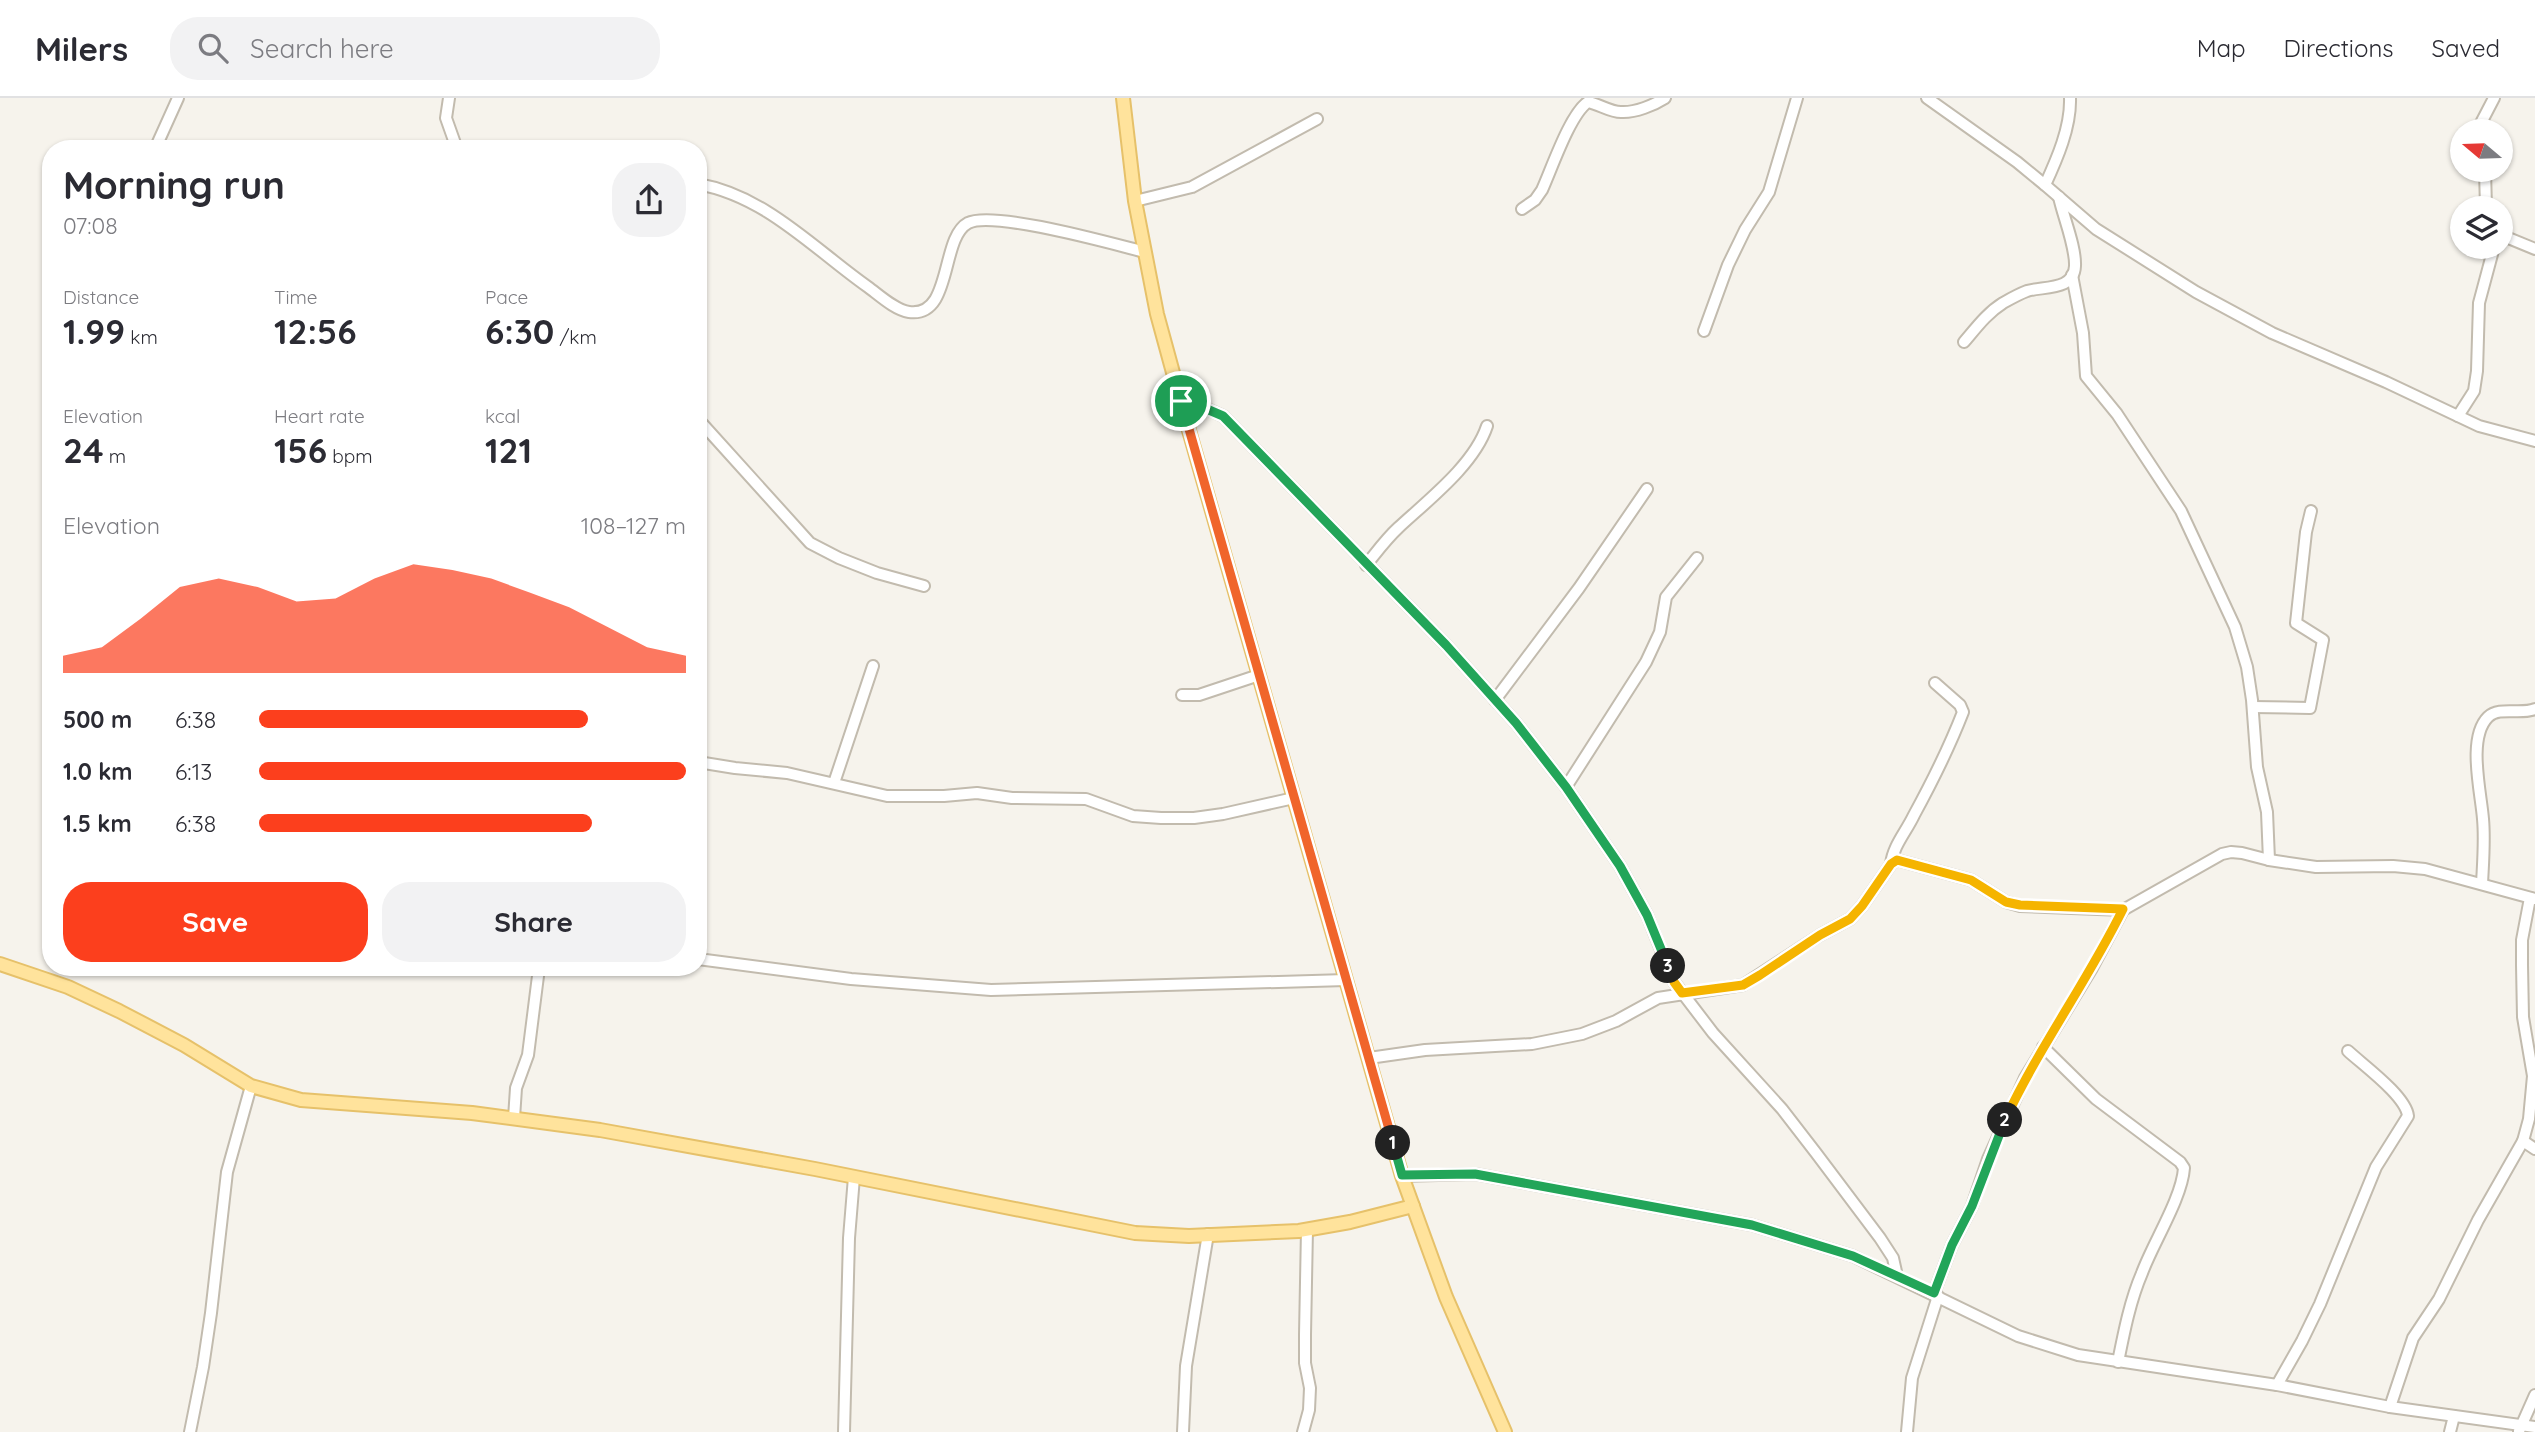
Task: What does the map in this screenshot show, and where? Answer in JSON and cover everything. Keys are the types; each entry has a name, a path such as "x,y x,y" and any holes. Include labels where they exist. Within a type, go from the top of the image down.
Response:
{"main road":[{"path":"1123,98 1135,201 1157,314 1368,1058 1402,1175 1446,1297 1505,1432"},
{"path":"0,964 68,987 119,1011 184,1045 251,1086 301,1100 514,1118 600,1130 854,1177 1121,1231 1189,1236 1307,1229 1350,1222 1413,1206"}],"street":[{"path":"159,140 178,98"},
{"path":"449,98 446,118 454,140"},
{"path":"1522,209 1535,200 1542,190 1571,124 1584,104 1596,103 1619,113 1665,98"},
{"path":"1704,331 1728,265 1745,230 1769,192 1797,98"},
{"path":"1927,98 2017,162 2096,229 2196,292 2272,333 2479,426 2535,441"},
{"path":"2045,185 2071,112 2070,98"},
{"path":"2483,119 2494,98"},
{"path":"1135,201 1192,187 1317,119"},
{"path":"707,185 719,187 763,207 852,276 905,312 918,313 932,303 947,274 952,244 960,229 971,221 1018,223 1145,252"},
{"path":"1964,342 1990,312 2004,302 2026,292 2058,287 2072,275 2074,259 2059,197"},
{"path":"2513,240 2535,248"},
{"path":"2458,416 2474,391 2479,303 2491,259"},
{"path":"2072,275 2083,333 2086,376 2148,458 2181,511 2235,628 2247,667 2253,707 2257,767 2267,812 2269,860"},
{"path":"1181,401 1223,416 1446,645 1516,723 1566,787 1620,866 1647,915 1674,982 1713,1032 1808,1142 1880,1238 1892,1258 1898,1276"},
{"path":"1366,565 1395,530 1469,457 1482,442 1487,426"},
{"path":"707,429 810,543 877,573 924,586"},
{"path":"1495,700 1579,588 1647,489"},
{"path":"2253,707 2310,708 2323,640 2296,623 2306,532 2311,511"},
{"path":"1566,787 1650,653 1660,632 1667,597 1698,558"},
{"path":"834,783 873,666"},
{"path":"1182,695 1199,695 1259,675"},
{"path":"1891,864 1894,849 1927,791 1963,712 1960,705 1935,683"},
{"path":"2482,884 2483,818 2477,765 2477,748 2482,726 2488,717 2496,713 2525,713 2535,709"},
{"path":"707,763 787,773 887,796 977,793 1012,798 1086,799 1133,816 1161,818 1194,818 1223,814 1294,797"},
{"path":"1368,1058 1425,1050 1532,1044 1582,1034 1616,1021 1658,998 1743,985 1820,935 1850,919 1891,864 1897,860 1971,880 2006,902 2020,905 2123,909 2222,854 2231,852 2316,867 2393,866 2425,869 2533,899 2522,940 2524,1017 2533,1076 2529,1119 2522,1141 2478,1220 2439,1299 2413,1338 2390,1407"},
{"path":"1907,1432 1912,1378 1952,1245 1972,1206 2005,1118 2123,909"},
{"path":"707,960 851,979 991,990 1346,980"},
{"path":"514,1118 516,1088 528,1055 539,976"},
{"path":"2043,1047 2096,1099 2180,1162 2184,1168 2171,1209 2141,1274 2127,1317 2118,1362"},
{"path":"2277,1385 2320,1304 2376,1167 2409,1116 2408,1110 2387,1086 2347,1051"},
{"path":"190,1432 204,1367 227,1172 251,1086"},
{"path":"2522,1141 2535,1149"},
{"path":"1402,1175 1475,1174 1752,1225 1853,1256 2018,1336 2078,1355 2277,1385 2520,1429 2535,1427"},
{"path":"844,1432 849,1238 854,1177"},
{"path":"1303,1432 1309,1410 1310,1388 1305,1335 1307,1229"},
{"path":"1182,1432 1186,1366 1208,1234"},
{"path":"2520,1429 2535,1395"},
{"path":"2450,1432 2454,1416"}],"route":[{"path":"1181,401 1210,409 1223,416 1446,645 1516,723 1566,787 1620,866 1647,915 1674,982 1682,993 1743,985 1760,975 1820,935 1850,919 1891,864 1897,860 1971,880 2006,902 2020,905 2123,909 2092,968 2025,1078 2005,1118 1972,1206 1952,1245 1934,1293 1853,1256 1752,1225 1475,1174 1402,1175 1181,401"}]}
